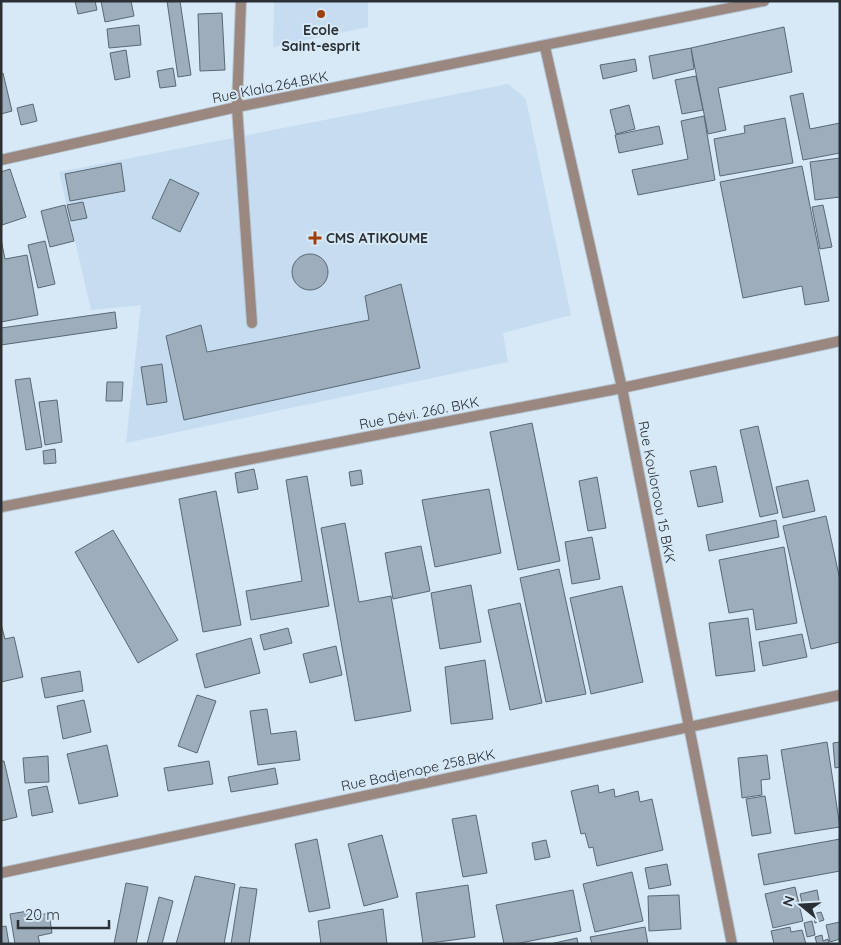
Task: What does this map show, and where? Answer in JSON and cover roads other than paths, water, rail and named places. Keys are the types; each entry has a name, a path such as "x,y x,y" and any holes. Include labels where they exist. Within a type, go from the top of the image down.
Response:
{"street":[{"path":"241,1 237,107 252,323"},
{"name":"Rue Klala.264.BKK","path":"1,160 237,107 545,47 764,1"},
{"name":"Rue Kouloroou 15 BKK","path":"545,47 622,388 732,944"},
{"name":"Rue Dévi. 260. BKK","path":"1,507 622,388 840,340"},
{"name":"Rue Badjenope 258.BKK","path":"1,873 840,695"}],"place":[{"name":"Ecole Saint-esprit","path":"321,14"},
{"name":"CMS ATIKOUME","path":"315,238"}]}
